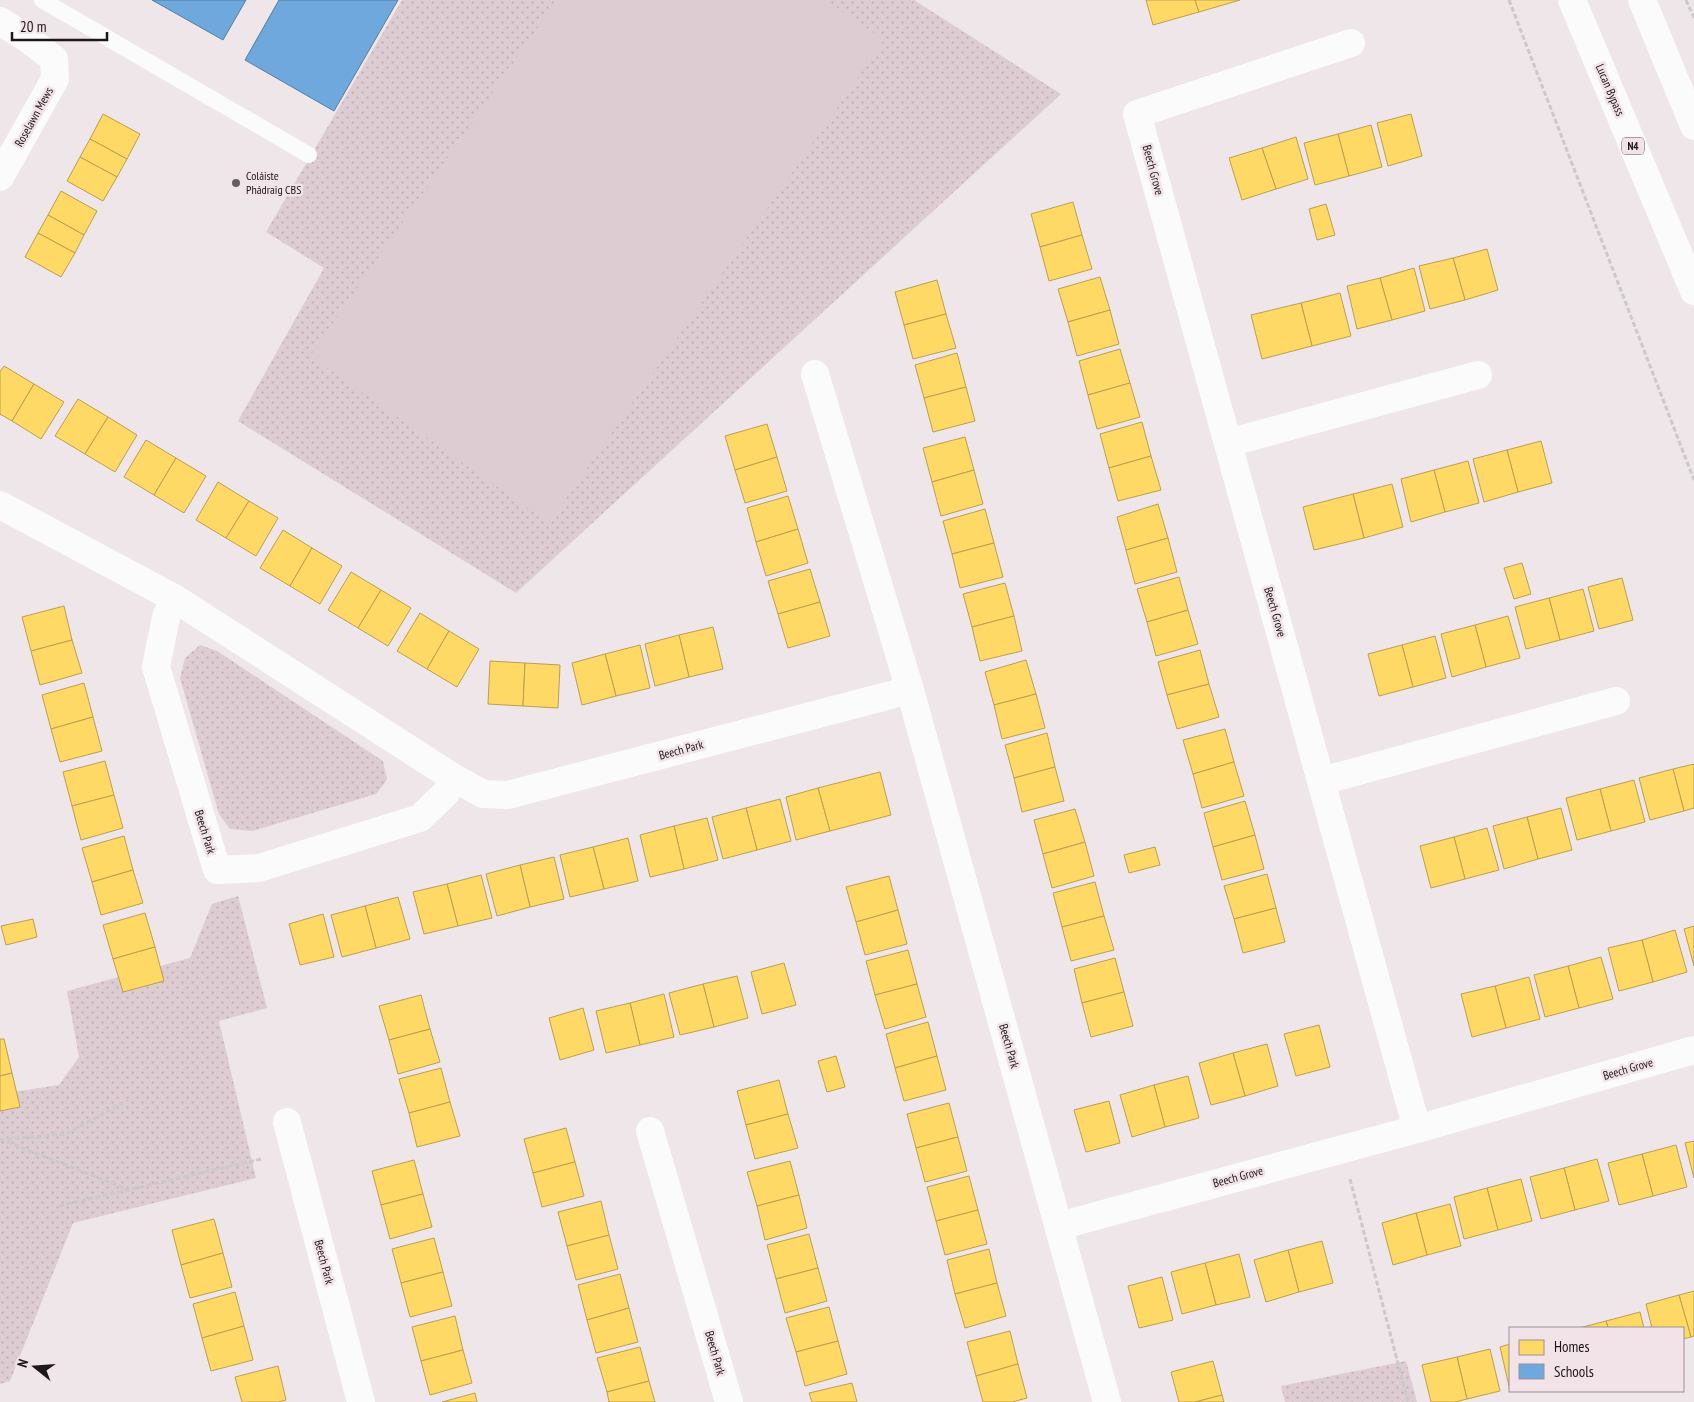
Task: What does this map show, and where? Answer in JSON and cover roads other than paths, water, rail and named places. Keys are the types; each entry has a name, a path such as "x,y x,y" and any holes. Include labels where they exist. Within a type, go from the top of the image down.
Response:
{"main road":[{"name":"Lucan Bypass","path":"1572,0 1694,291"},
{"path":"1642,0 1694,126"},
{"name":"Roselawn Mews","path":"0,21 54,59 55,79 0,178"},
{"name":"Beech Grove","path":"1351,42 1137,114 1417,1129"},
{"name":"Beech Park","path":"815,374 910,690 1060,1226 1106,1402"},
{"path":"1228,443 1478,375"},
{"name":"Beech Park","path":"0,505 174,598 454,778 483,794 508,795 910,690"},
{"name":"Beech Park","path":"174,598 166,617 156,667 217,870 259,868 386,831 420,818 446,793 454,778"},
{"path":"1322,781 1616,701"},
{"name":"Beech Grove","path":"1060,1226 1417,1129 1694,1050"},
{"name":"Beech Park","path":"287,1122 362,1402"},
{"name":"Beech Park","path":"650,1131 730,1402"}],"lane":[{"path":"42,0 309,155"}],"place":[{"name":"Coláiste Phádraig CBS","path":"236,183"}]}
